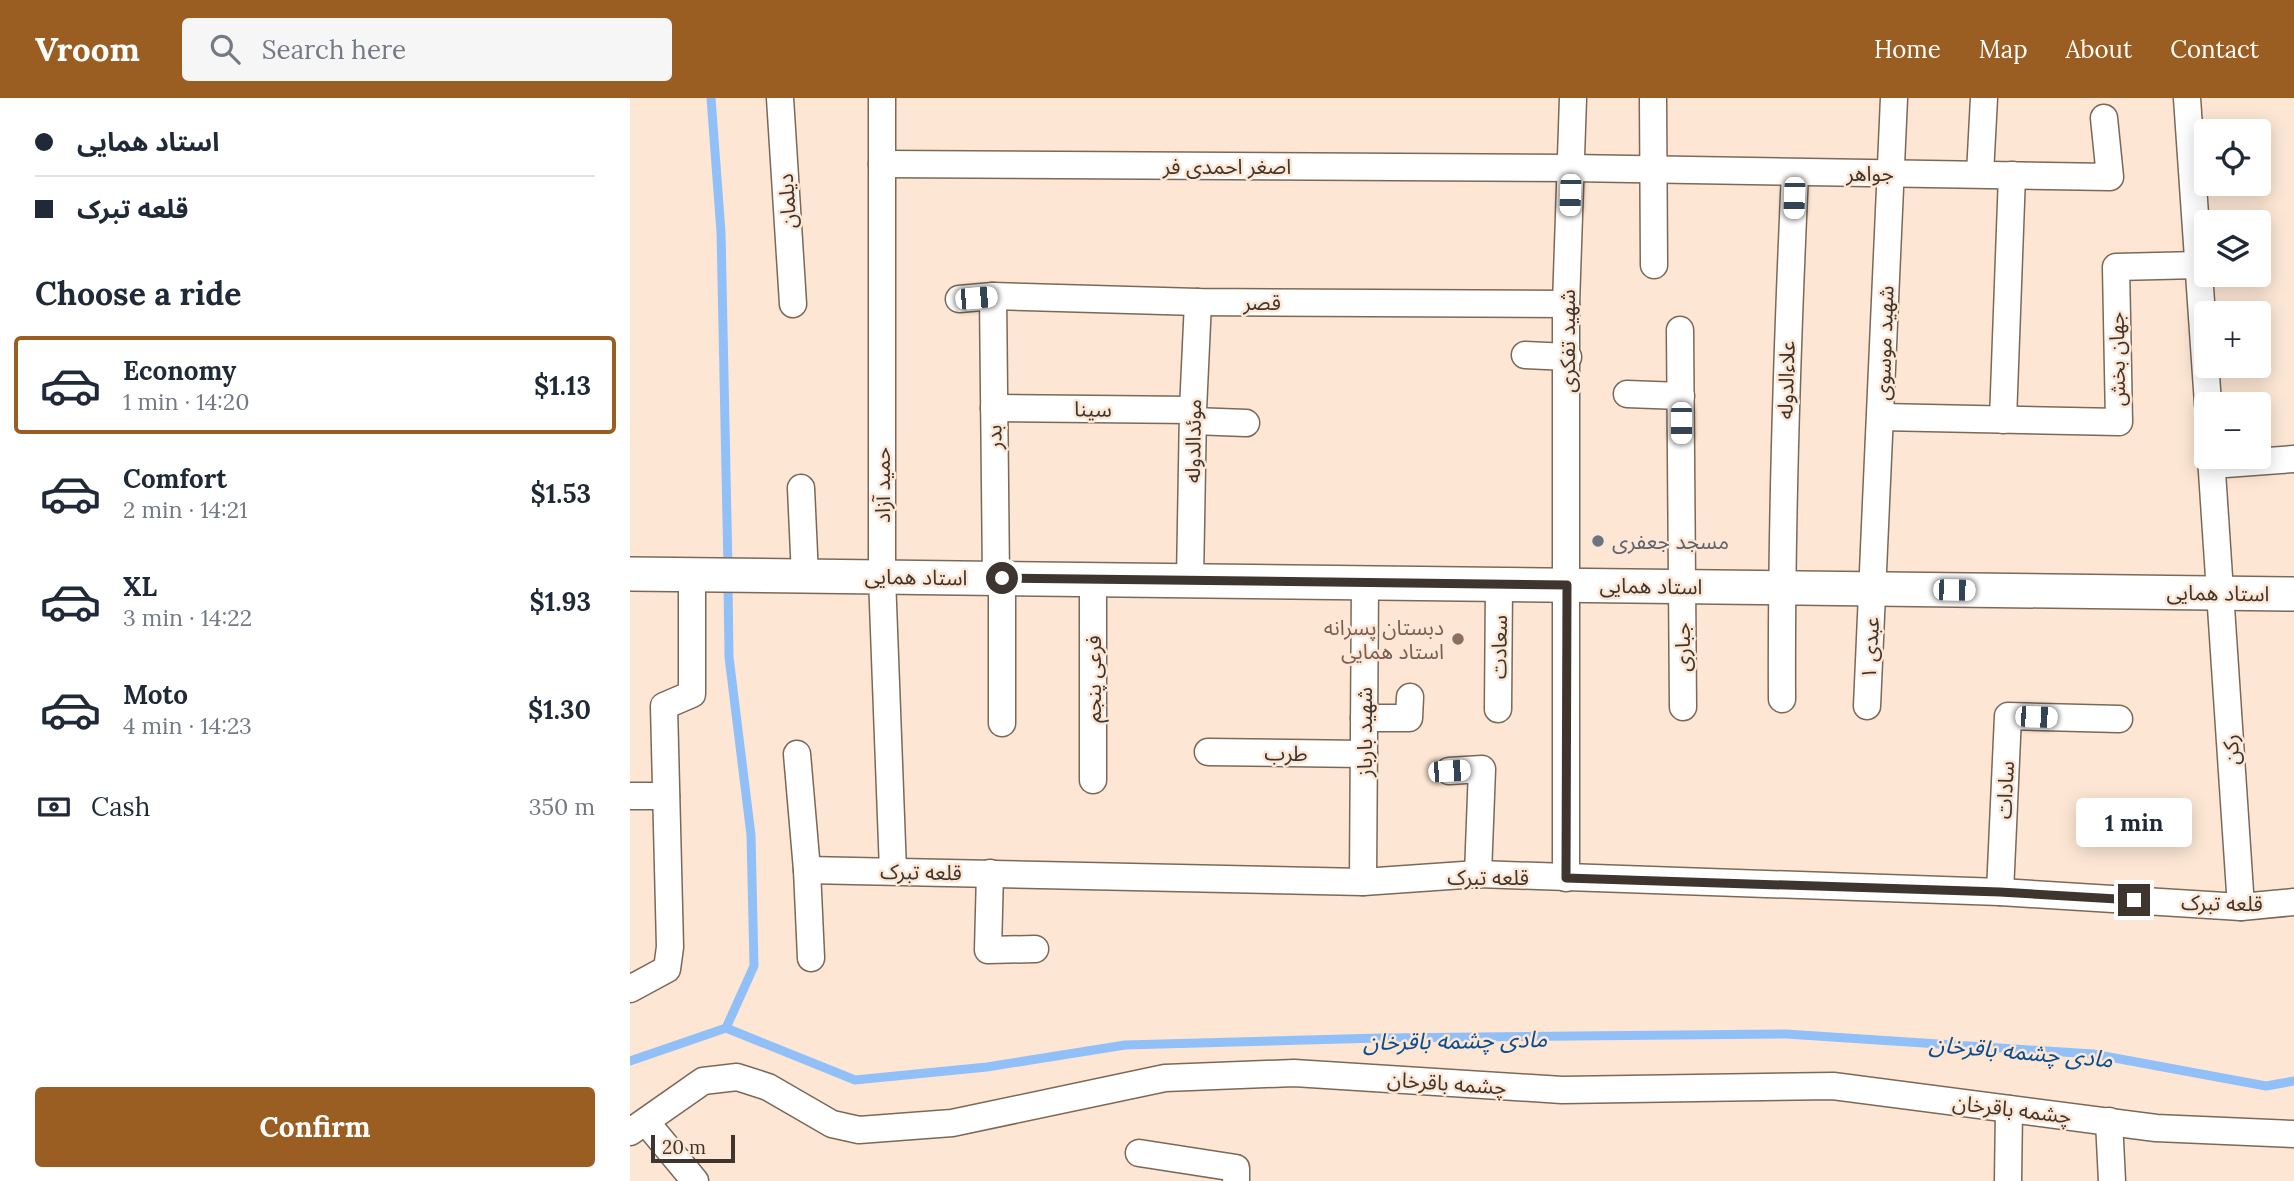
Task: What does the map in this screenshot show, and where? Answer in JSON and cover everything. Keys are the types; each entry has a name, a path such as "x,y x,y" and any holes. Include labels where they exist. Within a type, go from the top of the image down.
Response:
{"street":[{"name":"دیلمان","path":"780,98 793,304"},
{"name":"حمید آزاد","path":"882,98 882,577 893,871"},
{"name":"شهید تفکری","path":"1566,878 1566,304 1573,98"},
{"path":"1653,98 1654,265"},
{"name":"شهید موسوی","path":"1874,589 1894,98"},
{"path":"1980,174 1984,98"},
{"path":"2188,98 2195,210"},
{"name":"جواهر","path":"1571,168 2110,177 2104,118"},
{"name":"اصغر احمدی فر","path":"883,164 1571,168"},
{"name":"علاءالدوله","path":"1782,699 1786,370 1795,173"},
{"path":"2003,420 2012,175"},
{"name":"جهان بخش","path":"1881,417 2119,422 2116,267 2194,265"},
{"path":"2200,287 2207,392"},
{"name":"قصر","path":"959,299 993,296 1198,302 1566,304"},
{"name":"بدر","path":"993,296 1002,723"},
{"name":"موئدالدوله","path":"1190,580 1198,302"},
{"name":"جباری","path":"1680,330 1682,707"},
{"path":"1525,355 1568,358"},
{"path":"1627,394 1681,396"},
{"name":"سینا","path":"994,408 1193,416 1246,422"},
{"path":"2271,460 2294,459"},
{"name":"رکن","path":"2212,469 2241,907"},
{"path":"795,575 801,488"},
{"path":"630,989 667,969 670,947 664,706 692,694 692,574"},
{"name":"استاد همایی","path":"630,575 2294,594"},
{"name":"فرعی پنجم","path":"1093,579 1093,780"},
{"name":"شهید بارباز","path":"1363,882 1365,583"},
{"name":"سعادت","path":"1498,709 1499,584"},
{"name":"عبدی ۱","path":"1867,706 1874,589"},
{"path":"1364,718 1409,718 1409,697"},
{"name":"سادات","path":"2000,892 2008,716 2119,719"},
{"name":"طرب","path":"1208,752 1364,754"},
{"path":"797,754 811,958"},
{"path":"1449,771 1482,769 1478,874"},
{"path":"630,796 666,796"},
{"name":"قلعه تبرک","path":"807,870 1363,882 1478,874 2000,892 2241,907 2294,902"},
{"path":"990,873 988,950 1035,949"},
{"name":"چشمه باقرخان","path":"638,1127 703,1081 737,1077 768,1087 832,1124 859,1130 952,1123 1165,1078 1294,1073 1562,1090 1833,1086 2156,1128 2294,1134"},
{"path":"2008,1181 2009,1109"},
{"path":"2109,1121 2112,1181"},
{"path":"638,1127 695,1181"},
{"path":"1139,1153 1237,1168 1236,1181"}],"waterway":[{"path":"711,98 721,232 728,568"},
{"path":"726,1028 754,966 751,835 729,657 728,582"},
{"name":"مادی چشمه باقرخان","path":"630,1061 726,1028 855,1080 987,1067 1125,1045 1380,1038 1786,1034 2093,1054 2266,1086 2294,1081"}],"place":[{"name":"مسجد جعفری","path":"1598,541"},
{"name":"دبستان پسرانه استاد همایی","path":"1458,639"}],"route":[{"path":"1002,578 1567,585 1566,878 2000,892 2134,900"}]}
